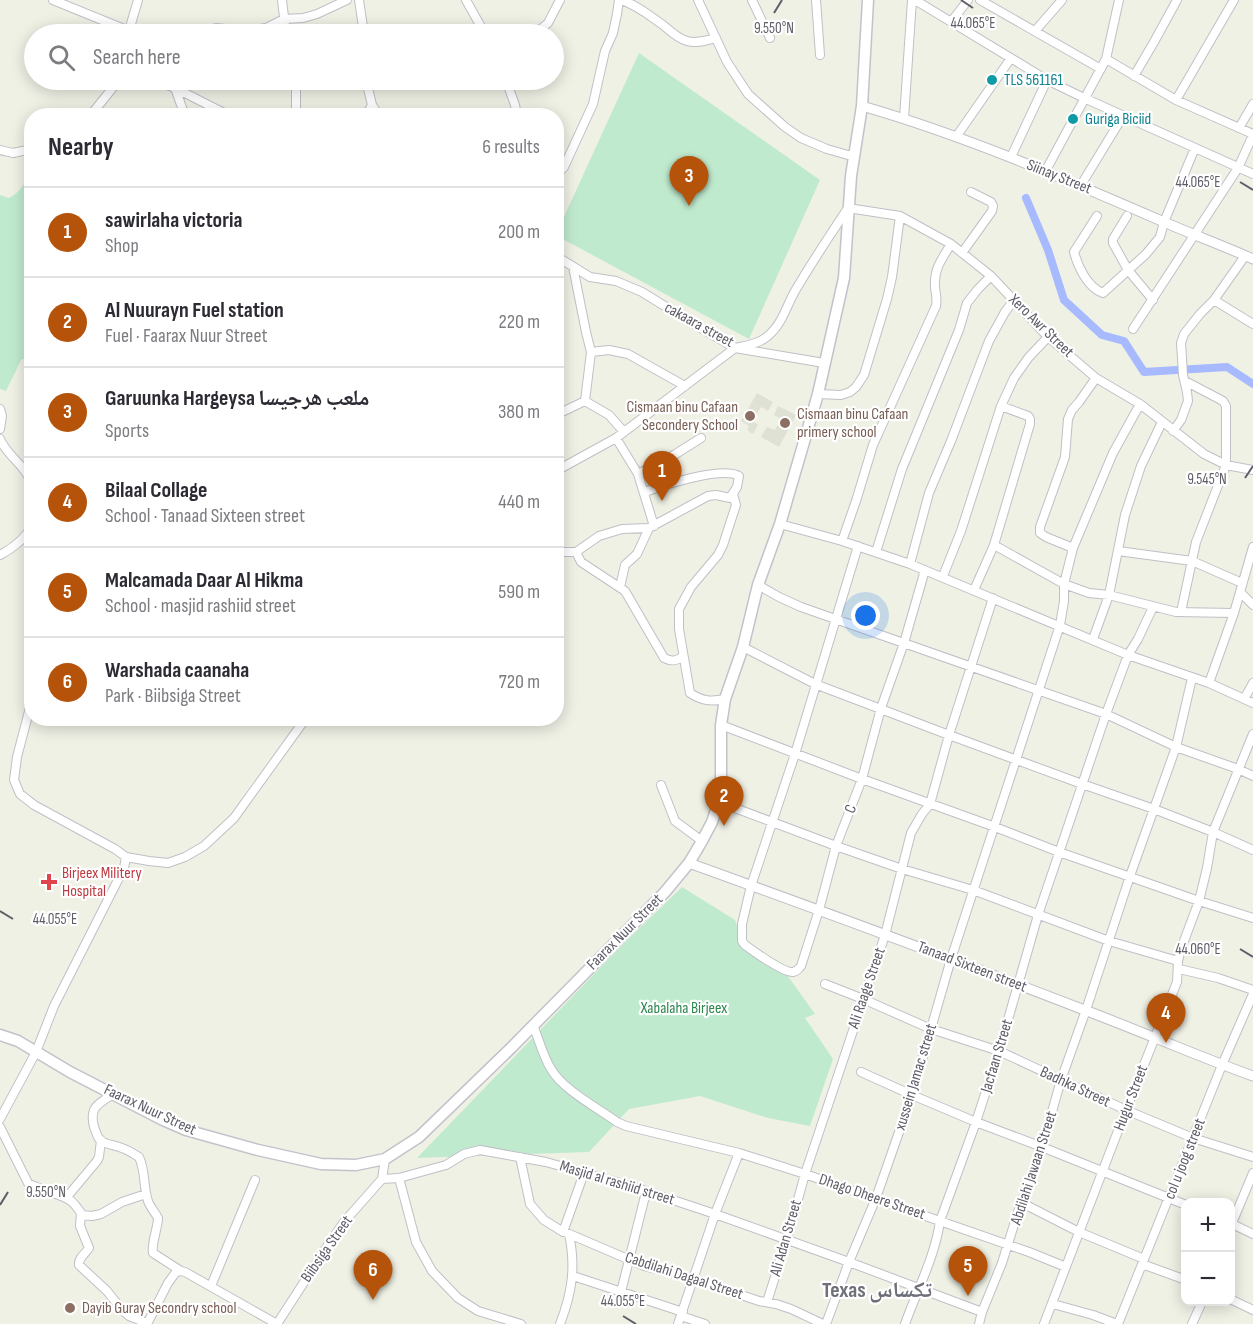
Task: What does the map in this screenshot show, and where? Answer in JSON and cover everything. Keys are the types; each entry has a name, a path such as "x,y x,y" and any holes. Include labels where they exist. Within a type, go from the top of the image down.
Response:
{"main road":[{"name":"Faarax Nuur Street","path":"0,1035 18,1041 70,1072 186,1130 258,1150 321,1164 356,1165 385,1159 419,1137 665,892 689,863 712,822 719,802 721,795 721,725 725,699 818,394 844,278 851,176 862,106 868,0"}],"street":[{"path":"53,0 108,24"},
{"path":"131,24 138,0"},
{"path":"282,0 285,24"},
{"path":"274,24 284,19 303,18 317,14 348,0"},
{"path":"359,0 363,24"},
{"path":"466,0 479,24"},
{"path":"547,24 560,0"},
{"path":"564,167 593,104 620,0 650,15 675,35 687,41 697,42 716,38"},
{"path":"698,0 727,62 748,94 784,127 801,138 827,149 855,155"},
{"path":"753,0 770,38"},
{"path":"816,0 820,56"},
{"path":"904,118 914,0 1047,80 1253,174"},
{"path":"951,22 968,0"},
{"path":"1035,31 1062,0"},
{"path":"1045,172 1106,60 1119,0"},
{"path":"1134,76 1177,0"},
{"path":"1176,100 1234,0"},
{"path":"982,1 1101,69"},
{"path":"956,137 1011,58"},
{"path":"1106,60 1176,100 1253,135 1238,168 1133,329"},
{"path":"1011,157 1047,80"},
{"path":"96,108 111,90"},
{"path":"176,90 182,108"},
{"path":"179,90 214,108"},
{"path":"297,108 298,90"},
{"path":"368,90 374,108"},
{"path":"510,90 516,108"},
{"path":"1239,128 1253,104"},
{"name":"Siinay Street","path":"862,106 904,118 1011,157 1249,257"},
{"path":"1081,185 1123,116"},
{"path":"1097,216 1074,252 1083,273 1095,291 1103,293 1146,254 1160,237 1195,148"},
{"path":"0,150 14,153 24,151"},
{"path":"962,253 992,211 993,206 991,202 971,192"},
{"name":"Xero Awr Street","path":"848,208 900,216 951,244 991,276 1048,337 1096,378 1140,404 1204,454 1226,465 1253,470"},
{"name":"cakaara street","path":"573,267 590,277 616,280 642,292 735,348 758,343 771,334 815,257 848,208"},
{"path":"818,394 841,395 850,392 864,375 892,277 900,216"},
{"path":"1127,216 1113,239 1113,243 1128,270 1153,300"},
{"path":"842,541 873,445 936,306 934,283 936,274 951,244"},
{"path":"1173,431 1181,420 1188,401 1181,343 1184,334 1249,257"},
{"path":"564,261 573,267 591,352 585,401"},
{"path":"876,552 902,469 959,330 967,303 991,276"},
{"path":"910,564 929,493 989,341 1000,319 1014,300"},
{"path":"1214,300 1251,320"},
{"path":"943,576 961,531 1001,406 1014,378 1029,357 1048,337"},
{"path":"564,467 616,438 735,348 824,363"},
{"path":"591,352 609,350 628,354 685,386"},
{"path":"1072,548 1046,537 1040,532 1040,527 1065,457 1068,419 1096,378"},
{"path":"1181,612 1196,542 1226,465 1226,406 1223,401 1184,378"},
{"path":"564,411 585,401"},
{"path":"585,401 609,415 624,432"},
{"name":"xussein Jamac street","path":"825,1324 876,1198 912,1095 951,959 1060,625 1064,584 1072,548 1113,453 1140,404"},
{"path":"974,590 994,545 1030,419 1028,416 1001,406"},
{"path":"0,410 2,416 0,426"},
{"path":"1093,639 1109,596 1125,515 1141,466 1162,422"},
{"path":"616,438 638,474 645,492 652,527 637,554 625,565 620,587"},
{"path":"638,474 701,438"},
{"path":"0,439 24,471"},
{"path":"564,552 576,552 609,532 652,527 708,496 730,498 739,476 726,473 705,476 675,482 645,492"},
{"path":"725,699 712,702 690,693 679,629 679,609 691,587 718,555 723,545 736,505 733,494"},
{"path":"780,524 858,546 943,576 1128,655 1209,683 1253,703"},
{"path":"0,555 12,549 24,537"},
{"path":"994,545 1064,584 1089,593 1167,611 1234,614"},
{"path":"751,885 795,754 858,546"},
{"path":"1209,683 1234,614 1253,547"},
{"path":"1118,551 1192,561 1242,583"},
{"path":"576,552 581,562 625,591 664,658 673,661 683,656"},
{"name":"C","path":"751,885 742,924 742,941 777,966 788,971 797,971 801,966 819,910 836,846 862,779 881,708 904,643 925,570"},
{"path":"758,585 801,607 1106,714 1176,747 1253,776"},
{"path":"1240,592 1253,605"},
{"name":"Ali Raage Street","path":"805,1174 885,934 911,833 930,804 949,735 993,598"},
{"name":"Jacfaan Street","path":"904,1324 933,1254 940,1221 999,1052 1038,915 1106,714 1128,655 1153,606"},
{"path":"742,647 815,684 1154,809 1253,850"},
{"name":"Abdilahi Jawaan Street","path":"979,1324 1009,1244 1042,1147 1061,1080 1176,747 1192,678"},
{"path":"1244,699 1253,683"},
{"path":"721,725 862,779 995,826 1059,852 1253,918"},
{"path":"25,726 14,780 20,794 34,805 126,857 168,863 185,857 204,846 234,818 300,726"},
{"name":"Hugur Street","path":"1044,1324 1177,982 1181,949 1199,901 1213,832 1253,734"},
{"path":"661,785 675,821 702,841"},
{"path":"719,802 902,869 973,890 1253,992"},
{"path":"0,1119 36,1052 54,1006 124,868 126,857"},
{"name":"Tanaad Sixteen street","path":"689,863 1018,984 1253,1076"},
{"name":"Badhka Street","path":"825,984 931,1029 999,1052 1193,1138 1253,1157"},
{"name":"col u joog street","path":"1117,1324 1253,992"},
{"name":"Dhago Dheere Street","path":"533,1025 555,1075 565,1086 617,1122 632,1128 739,1153 805,1174 1009,1244 1066,1267"},
{"path":"861,1072 976,1122 1181,1202"},
{"path":"66,1198 99,1157 100,1140 92,1118 93,1112 97,1104 113,1094"},
{"path":"0,1127 28,1184 66,1198 82,1215 101,1214 122,1202 146,1194"},
{"path":"100,1140 109,1145 121,1147 139,1157 145,1176 146,1194 158,1218 152,1247 153,1253 277,1324"},
{"name":"Masjid al rashiid street","path":"382,1179 399,1178 446,1165 464,1154 480,1150 546,1162 715,1214 982,1312"},
{"path":"681,1317 715,1214 739,1153"},
{"name":"Cabdilahi Dagaal Street","path":"520,1157 530,1204 544,1220 566,1233 644,1266 791,1309 825,1324"},
{"path":"382,1179 385,1159"},
{"path":"560,1324 573,1276 572,1249 566,1233 584,1173"},
{"path":"1235,1216 1253,1173"},
{"name":"Ali Adan Street","path":"766,1302 805,1174"},
{"path":"399,1178 416,1242 432,1271 458,1298 478,1311 521,1324"},
{"name":"Biibsiga Street","path":"277,1324 339,1229 382,1179"},
{"path":"211,1286 255,1180"},
{"path":"621,1292 646,1192"},
{"path":"1022,1203 1078,1232 1181,1279"},
{"path":"82,1215 80,1226 89,1248 80,1258 79,1265 129,1316 147,1324 168,1283 176,1272 181,1271"},
{"path":"1235,1227 1253,1234"},
{"path":"573,1276 705,1324"},
{"path":"1235,1301 1253,1310"},
{"path":"1053,1304 1117,1324"},
{"path":"1192,1324 1200,1306"}],"shaded area":[{"name":"Cismaan binu Cafaan Secondery School","path":"757,393 773,402 768,411 761,407 753,421 758,425 753,434 747,430 749,426 741,421"},
{"name":"Cismaan binu Cafaan primery school","path":"778,406 796,415 779,447 761,437 767,427 775,430 781,419 774,415"}],"green space":[{"path":"639,53 820,180 749,339 564,240 564,217"},
{"path":"24,183 24,359 21,360 6,391 0,389 0,195 9,198 18,192"},
{"name":"Xabalaha Birjeex","path":"682,887 735,920 742,941 787,975 815,1014 805,1018 833,1059 810,1126 768,1118 700,1096 629,1109 589,1152 417,1158 623,944"}],"waterway":[{"path":"1026,198 1048,250 1064,300 1102,335 1124,341 1144,372 1227,367 1253,384"}],"place":[{"name":"TLS 561161","path":"992,80"},
{"name":"Guriga Biciid","path":"1073,119"},
{"name":"Garuunka Hargeysa ملعب هرجيسا","path":"689,206"},
{"name":"Cismaan binu Cafaan Secondery School","path":"750,416"},
{"name":"Cismaan binu Cafaan primery school","path":"785,423"},
{"name":"sawirlaha victoria","path":"662,501"},
{"name":"Al Nuurayn Fuel station","path":"724,826"},
{"name":"Birjeex Militery Hospital","path":"49,882"},
{"name":"Bilaal Collage","path":"1166,1043"},
{"name":"Malcamada Daar Al Hikma","path":"968,1296"},
{"name":"Warshada caanaha","path":"373,1300"},
{"name":"Dayib Guray Secondry school","path":"70,1308"}],"district":[{"name":"Texas تكساس","path":"877,1290"}]}
